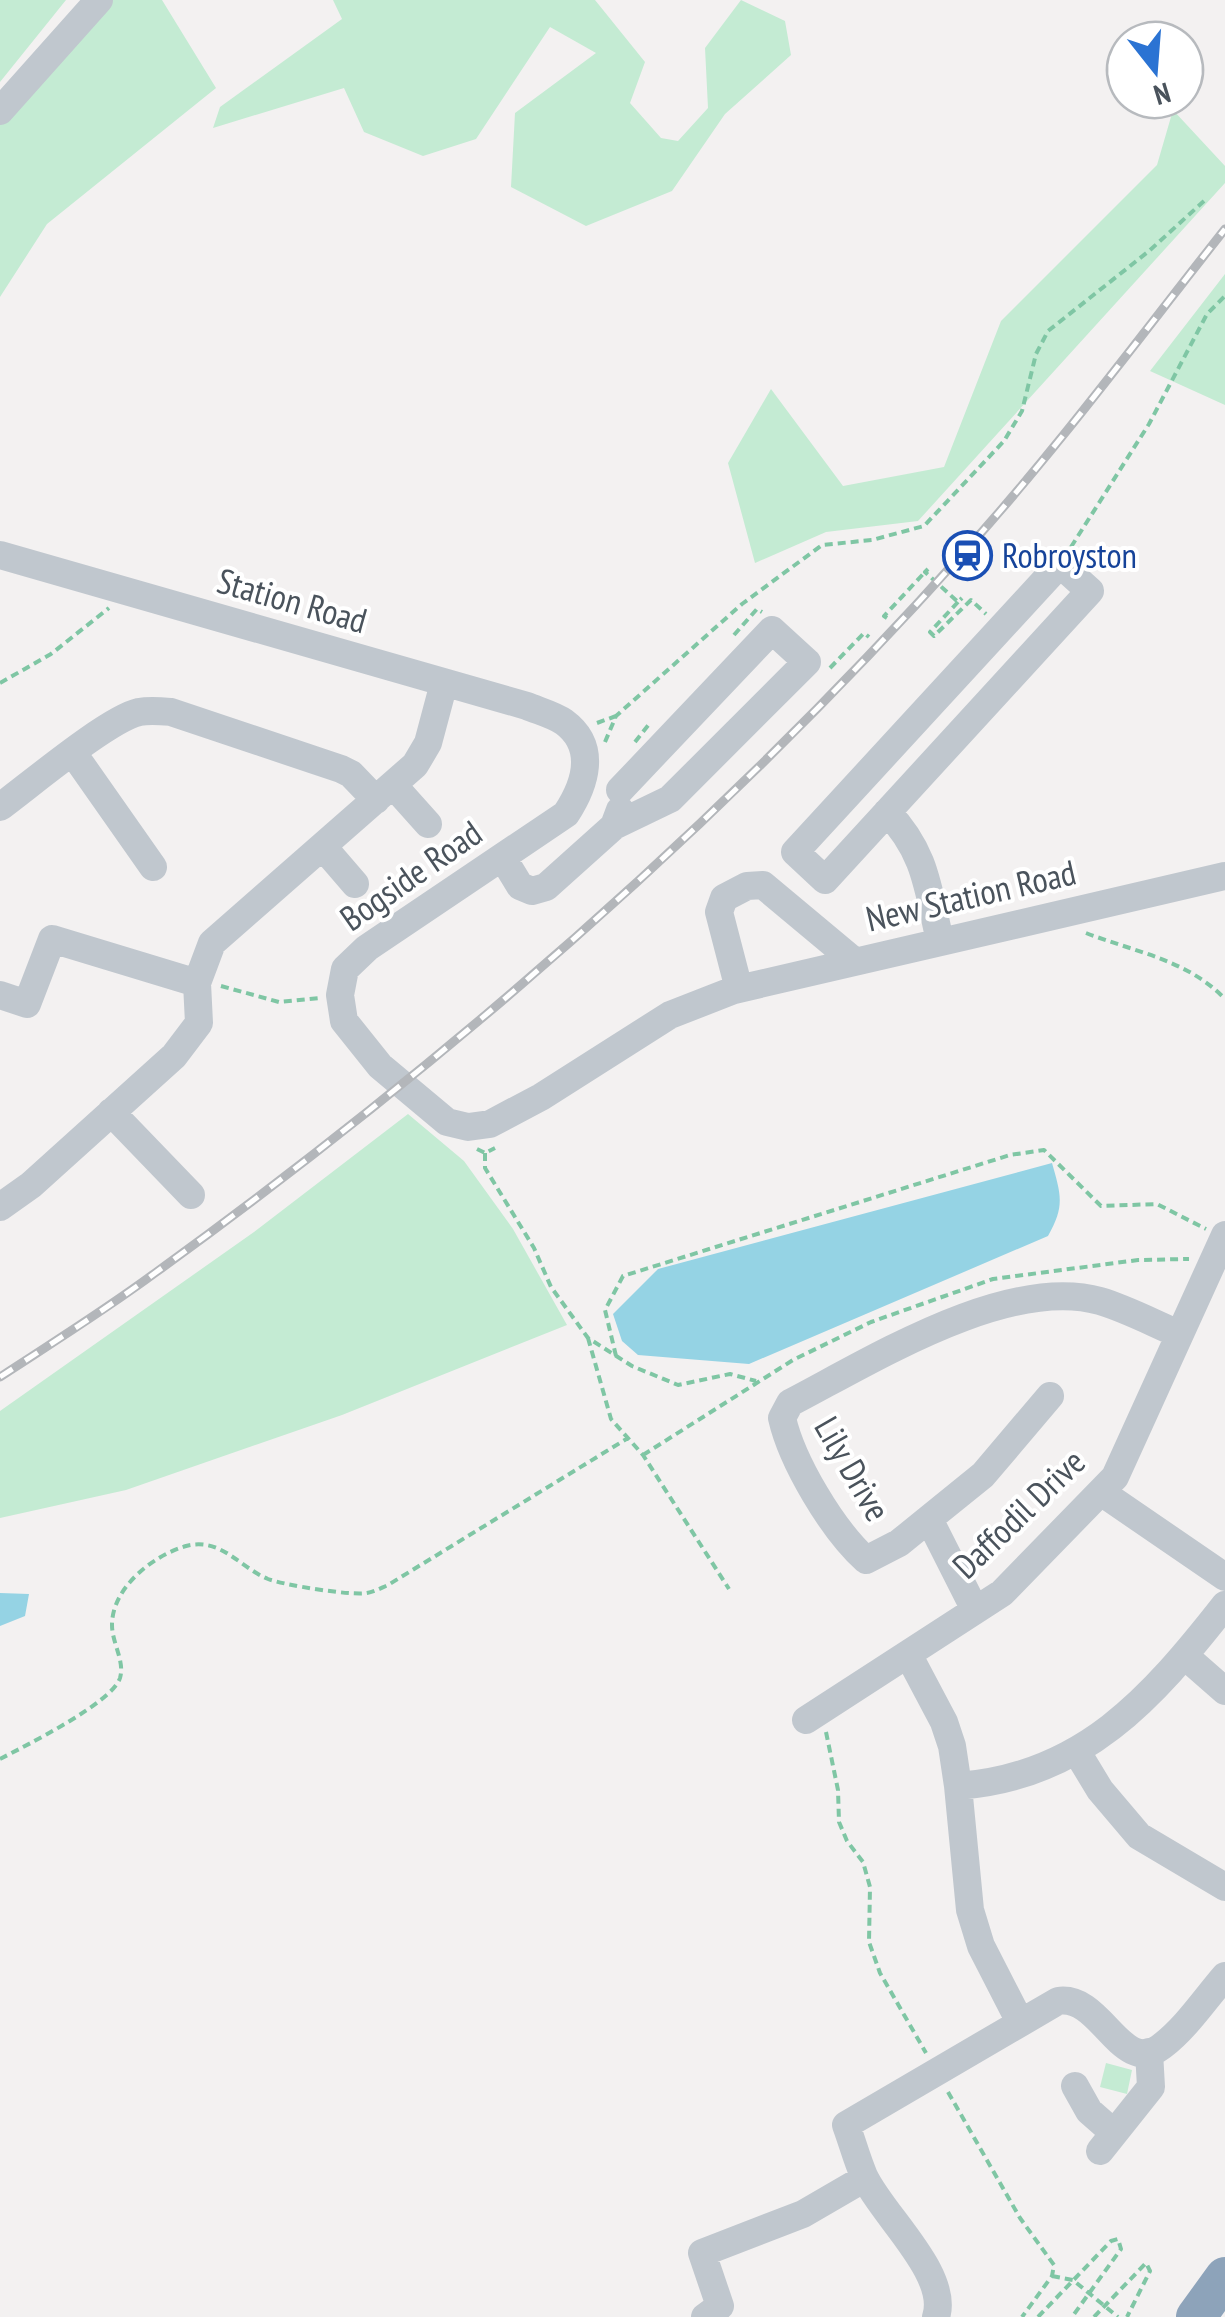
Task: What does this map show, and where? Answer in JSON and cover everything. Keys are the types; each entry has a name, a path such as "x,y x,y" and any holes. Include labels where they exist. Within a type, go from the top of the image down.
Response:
{"highway":[{"path":"1196,2317 1225,2277"},
{"path":"1210,2317 1225,2300"}],"street":[{"path":"0,111 99,0"},
{"name":"Station Road","path":"0,555 577,722"},
{"path":"1060,564 1090,592 825,880 795,852 1000,629 1060,564"},
{"path":"503,858 520,886 532,891 546,887 614,826 670,799 808,662 772,630 620,790 620,810 614,826"},
{"path":"0,1206 32,1185 174,1056 199,1023 196,983 212,943 414,765 428,742 444,684"},
{"path":"0,807 128,716 156,710 340,768 385,793 428,824"},
{"path":"577,722 586,752 585,775 620,790"},
{"path":"73,754 153,868"},
{"name":"Bogside Road","path":"340,995 345,969 367,948 566,814 581,792 585,775"},
{"path":"887,812 904,830 921,859 940,941"},
{"path":"324,848 356,884"},
{"name":"New Station Road","path":"737,989 1225,876"},
{"path":"340,995 344,1021 380,1066 444,1119 468,1128 490,1124 541,1097 670,1014 737,989 719,912 724,898 747,886 764,885 854,962"},
{"path":"0,995 27,1004 52,939 196,983"},
{"path":"112,1112 191,1195"},
{"name":"Daffodil Drive","path":"814,1715 1002,1593 1114,1477 1224,1236"},
{"name":"Lily Drive","path":"1050,1396 984,1476 899,1543 866,1560 851,1546 816,1492 786,1435 782,1418 790,1403 948,1322 1034,1298 1099,1300 1179,1334"},
{"path":"1101,1492 1225,1577"},
{"path":"929,1519 976,1610"},
{"path":"958,1786 1027,1774 1077,1752 1118,1725 1185,1656 1225,1605"},
{"path":"908,1654 944,1722 952,1746 970,1910 981,1946 1020,2022"},
{"path":"1185,1656 1225,1691"},
{"path":"1077,1752 1100,1790 1139,1836 1225,1887"},
{"path":"936,2317 941,2298 865,2178 846,2124 1058,2001 1086,2006 1128,2049 1149,2052 1161,2048 1225,1976"},
{"path":"1075,2086 1107,2142 1152,2087 1149,2052"},
{"path":"705,2317 720,2306 702,2253 803,2214 865,2178"}],"path":[{"path":"603,747 616,716 777,576 822,546 872,540 924,526 1004,441 1022,411 1036,354 1048,330 1149,251 1204,200"},
{"path":"1060,564 1150,424 1206,314 1225,296"},
{"path":"887,618 884,616 926,570 960,600 930,632 934,636 971,600 1000,629"},
{"path":"0,683 51,654 128,592"},
{"path":"828,669 864,633 869,637"},
{"path":"577,722 616,716"},
{"path":"1100,928 1085,932 1161,958 1208,981 1225,999"},
{"path":"196,983 230,987 279,1002 340,995"},
{"path":"444,1119 485,1153"},
{"path":"485,1153 498,1146"},
{"path":"616,1356 604,1310 623,1276 1010,1154 1044,1150 1101,1206 1157,1204 1224,1236"},
{"path":"485,1153 485,1168 534,1248 551,1287 588,1338 611,1419 644,1455 729,1589"},
{"path":"588,1338 616,1356 678,1384 730,1374 759,1382"},
{"path":"0,1758 52,1732 112,1690 120,1678 121,1664 112,1628 114,1608 133,1578 161,1557 188,1546 214,1545 268,1579 366,1594 388,1586 628,1438"},
{"path":"814,1715 838,1790 838,1822 863,1862 870,1887 869,1942 880,1973 1020,2218 1054,2265 1052,2276 1022,2317"},
{"path":"1038,2317 1111,2241 1120,2242 1121,2249 1072,2317"},
{"path":"1094,2317 1146,2264 1150,2271 1127,2317"},
{"path":"1052,2276 1073,2280 1118,2317"}],"green space":[{"path":"0,0 66,0 0,82"},
{"path":"107,0 162,0 216,88 47,224 0,297 0,100"},
{"path":"333,0 595,0 645,62 630,103 661,138 678,141 708,108 705,48 741,0 785,21 791,55 725,114 672,191 586,226 511,187 515,113 596,53 550,27 476,139 423,156 364,132 344,88 213,128 220,107 342,19"},
{"path":"1170,120 1182,120 1225,166 1225,183 918,521 826,532 755,563 728,463 771,389 843,486 944,467 1001,321 1157,165"},
{"path":"1225,274 1225,405 1150,371"},
{"path":"408,1114 464,1161 513,1229 567,1325 342,1415 126,1490 0,1518 0,1411 254,1232"},
{"path":"1106,2063 1132,2070 1127,2094 1100,2087"}],"water":[{"path":"1052,1163 1060,1200 1048,1236 749,1364 638,1355 622,1341 613,1314 658,1269"},
{"path":"0,1593 29,1594 25,1616 0,1626"}],"railway":[{"path":"0,1377 136,1287 371,1109 476,1023 679,843 777,749 964,552 1065,433 1225,229"}],"place":[{"name":"Robroyston","path":"967,556"}]}
